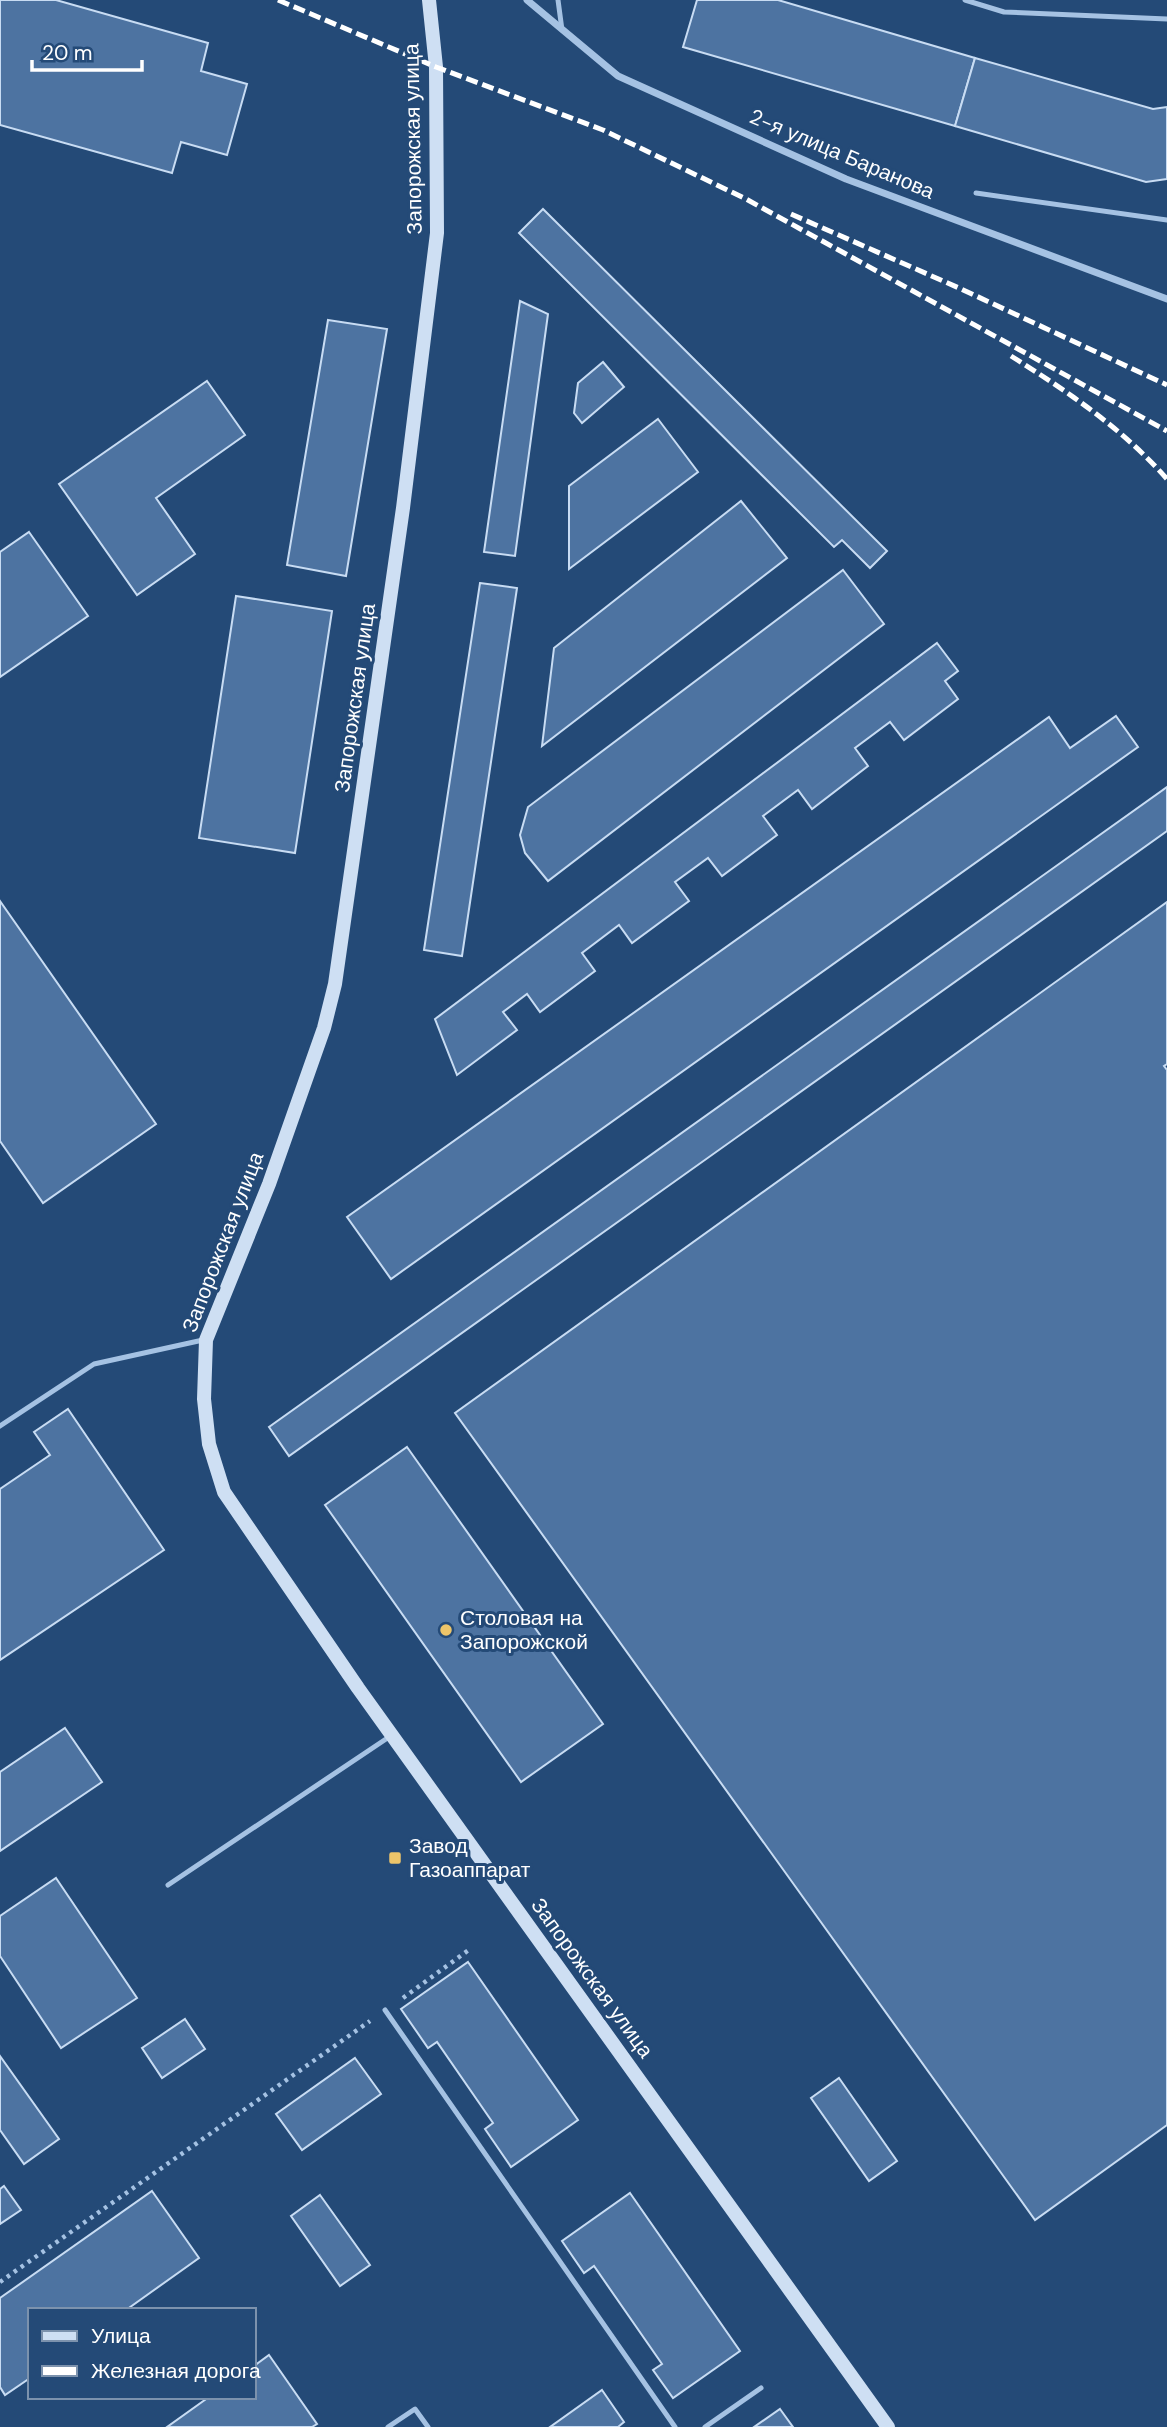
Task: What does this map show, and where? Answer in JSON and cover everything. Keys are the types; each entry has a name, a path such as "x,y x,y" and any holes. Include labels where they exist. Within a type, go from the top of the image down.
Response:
{"main road":[{"name":"Запорожская улица","path":"429,0 436,67 438,233 403,508 335,984 324,1028 269,1184 206,1340 204,1399 209,1444 225,1492 330,1649 888,2427"}],"street":[{"name":"2-я улица Баранова","path":"527,0 618,76 821,167 1167,299"}],"lane":[{"path":"558,0 562,30"},
{"path":"965,0 1004,12 1167,19"},
{"path":"976,193 1167,219"},
{"path":"0,1426 94,1364 206,1340"},
{"path":"168,1885 392,1735"},
{"path":"384,2010 675,2427"},
{"path":"705,2427 761,2388"},
{"path":"388,2427 415,2409 428,2427"}],"path":[{"path":"0,2283 470,1949"}],"building":[{"path":"0,0 56,0 208,43 201,71 247,84 227,155 181,142 172,173 0,125"},
{"path":"697,0 778,0 975,58 955,126 683,47"},
{"path":"975,58 1153,109 1167,107 1167,179 1146,182 955,126"},
{"path":"543,209 887,551 870,568 842,540 834,547 519,233"},
{"path":"520,301 548,314 515,556 484,552"},
{"path":"328,320 387,329 346,576 287,565"},
{"path":"603,362 624,387 582,423 574,413 578,383"},
{"path":"207,381 245,435 156,498 195,554 137,595 59,484"},
{"path":"658,419 698,472 569,569 569,486"},
{"path":"741,501 787,558 542,746 554,648"},
{"path":"29,532 88,616 0,677 0,552"},
{"path":"843,570 884,624 548,881 525,853 520,835 528,807"},
{"path":"480,583 517,588 462,956 424,950"},
{"path":"236,596 332,611 295,853 199,838"},
{"path":"937,643 958,671 945,681 958,699 904,740 890,722 855,748 868,766 812,809 798,790 763,816 777,835 722,876 708,858 675,882 689,901 632,943 619,925 582,953 595,971 540,1012 527,994 503,1012 517,1030 457,1075 435,1019"},
{"path":"1116,716 1138,747 391,1279 347,1217 1049,717 1070,748"},
{"path":"1167,787 1167,831 289,1456 269,1427"},
{"path":"0,901 156,1124 43,1203 0,1141"},
{"path":"1167,902 1167,1064 1164,1066 1167,1070 1167,2125 1035,2220 455,1413"},
{"path":"68,1409 164,1550 0,1660 0,1489 50,1455 34,1432"},
{"path":"407,1447 603,1724 521,1782 325,1505"},
{"path":"65,1728 102,1782 0,1851 0,1772"},
{"path":"56,1878 137,1998 61,2048 0,1956 0,1916"},
{"path":"468,1962 578,2120 511,2167 485,2129 493,2123 437,2042 428,2048 401,2009"},
{"path":"185,2019 205,2049 162,2078 142,2048"},
{"path":"0,2056 59,2139 24,2164 0,2130"},
{"path":"355,2058 381,2094 302,2150 276,2114"},
{"path":"839,2078 897,2161 869,2181 811,2098"},
{"path":"4,2186 21,2210 0,2224 0,2189"},
{"path":"152,2191 199,2258 129,2308 28,2308 28,2379 5,2395 0,2387 0,2298"},
{"path":"630,2193 740,2351 673,2398 653,2370 662,2364 594,2266 584,2273 562,2241"},
{"path":"320,2195 370,2265 340,2286 291,2216"},
{"path":"269,2355 317,2424 312,2427 167,2427 206,2399 256,2399 256,2365"},
{"path":"602,2390 624,2422 618,2427 550,2427"},
{"path":"780,2409 793,2427 754,2427"}],"railway":[{"path":"278,0 436,67 603,130 746,199 1167,431"},
{"path":"791,214 959,288 1167,385"},
{"path":"1011,356 1094,412 1132,444 1167,479"}],"place":[{"name":"Столовая на Запорожской","path":"446,1630"},
{"name":"Завод Газоаппарат","path":"395,1858"}]}
